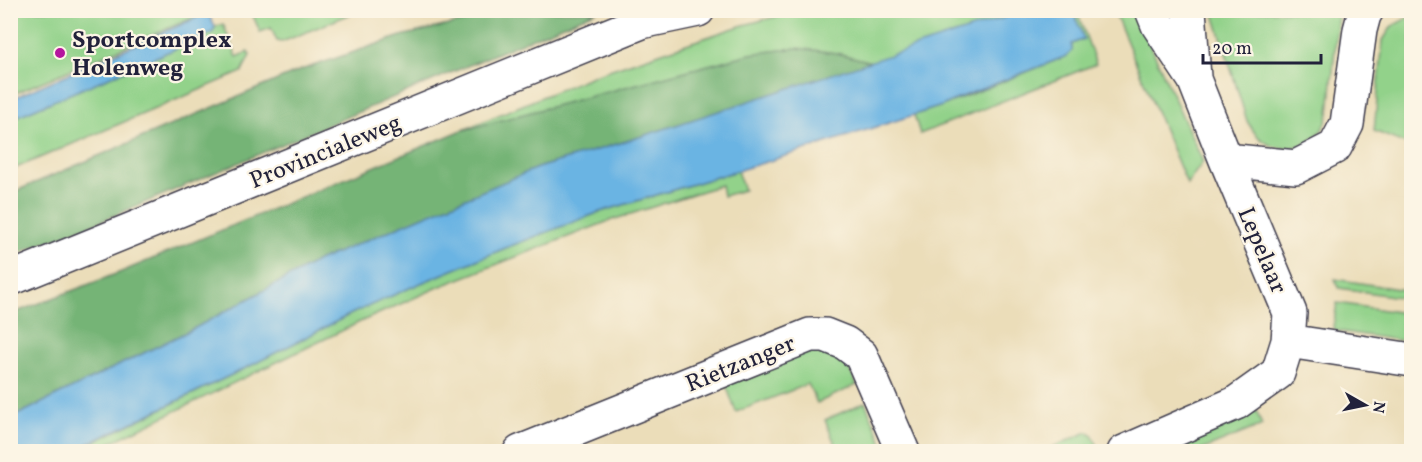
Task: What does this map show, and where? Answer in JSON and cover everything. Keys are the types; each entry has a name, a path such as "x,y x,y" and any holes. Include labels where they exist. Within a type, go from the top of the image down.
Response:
{"street":[{"name":"Provincialeweg","path":"10,279 651,17 698,10"},
{"name":"Lepelaar","path":"1124,452 1236,404 1278,373 1288,341 1290,313 1194,79 1158,25 1152,10"},
{"name":"Lepelaar","path":"1189,10 1194,79"},
{"path":"1226,160 1296,167 1335,147 1347,124 1360,30 1367,10"},
{"name":"Rietzanger","path":"520,452 810,335 825,335 845,343 861,355 903,452"},
{"path":"1288,341 1412,360"}],"green space":[{"name":"Sportcomplex Holenweg","path":"11,10 209,10 209,11 11,95"},
{"path":"251,11 358,11 282,42 277,41 271,28 260,32"},
{"path":"509,11 597,11 99,222 11,256 11,193 301,70 401,36"},
{"path":"798,11 1028,11 872,62 836,53 797,48 750,54 460,131 597,74 740,26"},
{"path":"1073,11 1077,11 1096,64 920,134 914,115 1067,56 1072,44 1083,39"},
{"path":"1114,11 1135,11 1203,162 1187,184"},
{"path":"1213,11 1340,11 1329,114 1324,128 1316,137 1302,145 1280,148 1265,142 1255,133 1247,121"},
{"path":"1411,16 1412,58 1409,72 1412,95 1411,146 1374,131 1383,40 1392,26"},
{"path":"223,24 237,57 248,52 250,55 242,72 11,170 11,119 209,34 215,27"},
{"path":"797,48 836,53 872,62 537,168 320,260 195,328 11,418 11,314 121,272 460,131 750,54"},
{"path":"737,171 744,190 723,196 721,185 609,221 441,286 360,322 93,451 73,452 353,313 421,283 600,212"},
{"path":"1335,279 1411,291 1411,299 1339,288"},
{"path":"1337,303 1411,314 1411,342 1337,331 1333,327"},
{"path":"803,351 822,352 844,362 857,385 817,403 808,384 736,412 726,385"},
{"path":"865,402 886,451 838,451 825,420"},
{"path":"1256,410 1262,425 1199,451 1158,452"},
{"path":"1087,432 1092,435 1098,446 1084,451 1044,451"}],"water":[{"path":"1028,10 1073,11 1084,39 1072,44 1072,51 1067,56 942,106 600,212 508,247 353,313 250,366 73,451 11,451 11,418 195,328 320,260 537,168 627,141"},
{"path":"203,15 210,17 215,27 210,34 11,119 11,99"}],"place":[{"name":"Sportcomplex Holenweg","path":"60,53"}]}
